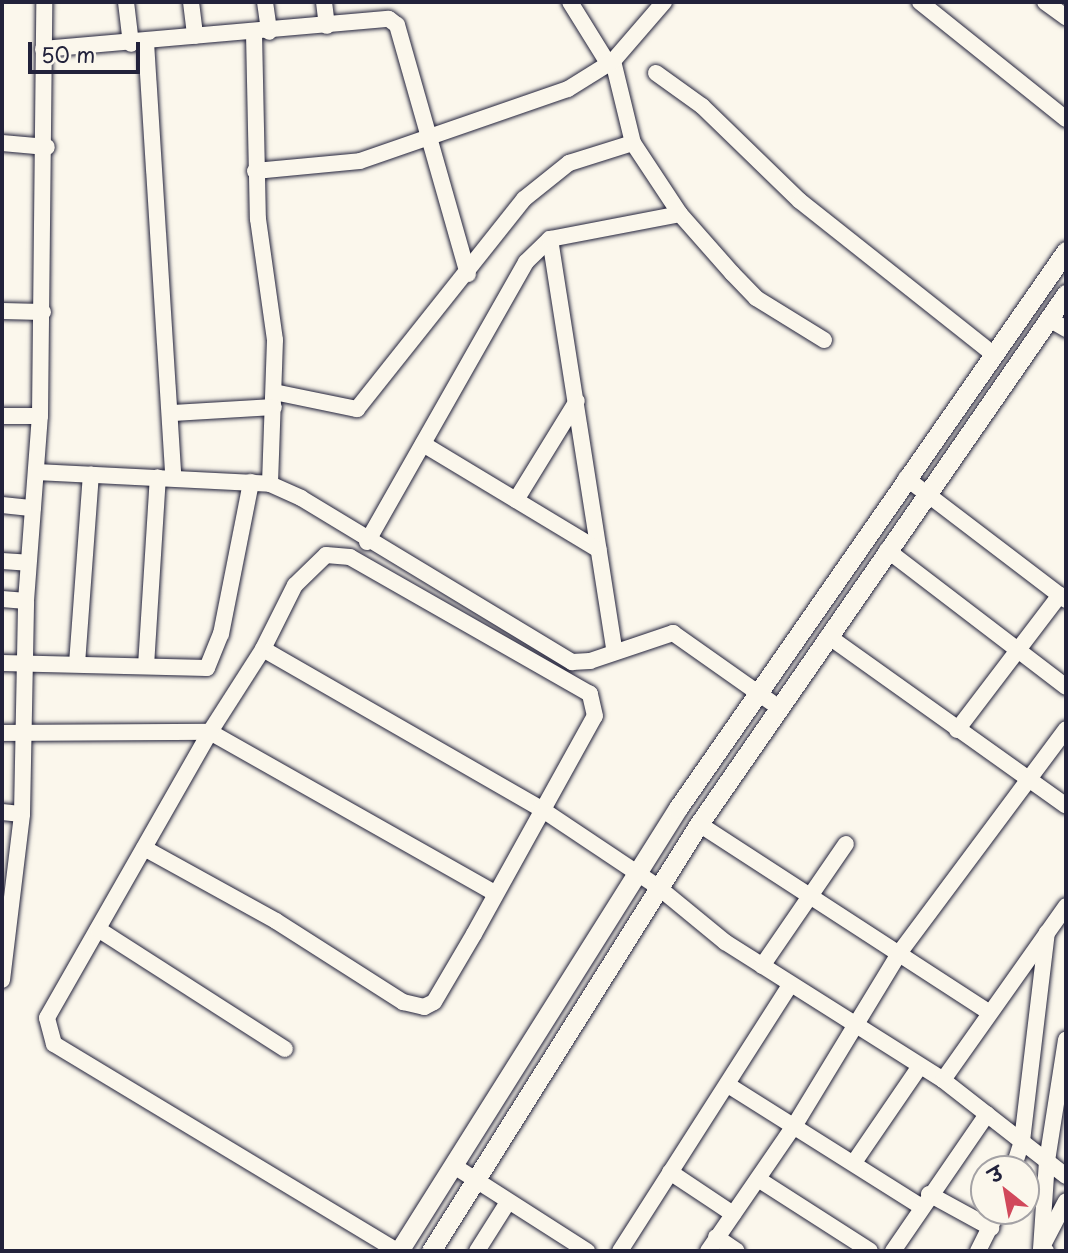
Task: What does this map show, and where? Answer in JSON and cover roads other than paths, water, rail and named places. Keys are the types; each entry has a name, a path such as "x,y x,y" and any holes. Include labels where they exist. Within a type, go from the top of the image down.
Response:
{"main road":[{"path":"398,1251 637,873 756,691 1066,253"},
{"path":"431,1251 699,824 1066,294"}],"street":[{"path":"2,980 22,814 26,600 40,416 47,147 44,2"},
{"path":"126,2 139,43 173,413 146,666"},
{"path":"191,2 195,36"},
{"path":"265,2 255,171 272,299 274,400 270,484"},
{"path":"324,2 327,26"},
{"path":"570,2 611,63 633,143 680,214 756,298 824,340"},
{"path":"255,171 360,161 568,89 611,63 664,2"},
{"path":"919,2 1066,120"},
{"path":"1045,2 1066,18"},
{"path":"43,49 394,21 468,274"},
{"path":"656,73 702,106 800,201 993,354"},
{"path":"2,143 47,147"},
{"path":"173,413 274,400 357,409 548,176 569,163 633,143"},
{"path":"367,542 527,262 550,239 680,214"},
{"path":"550,239 614,649"},
{"path":"2,311 43,312"},
{"path":"1049,319 1066,329"},
{"path":"516,500 577,401"},
{"path":"2,416 40,416"},
{"path":"423,444 599,550"},
{"path":"36,472 270,484 301,498 367,542 563,658 590,661 614,649 673,633 778,707"},
{"path":"77,664 91,475"},
{"path":"906,478 1063,598 957,730"},
{"path":"2,663 146,666 202,671 211,662 251,482"},
{"path":"2,505 33,508"},
{"path":"887,550 1066,687"},
{"path":"145,848 276,921 413,1007 434,1002 540,808 595,716 596,704 579,687 339,554 317,560 296,585 263,649 210,732 47,1018 54,1044 398,1251"},
{"path":"2,561 28,563"},
{"path":"2,599 26,600"},
{"path":"828,636 1066,806"},
{"path":"263,649 540,808 658,887 790,985 943,1080 1066,1176"},
{"path":"737,1251 712,1244 796,1123 858,1027 900,952 1030,781 1066,729"},
{"path":"2,733 210,732 494,893"},
{"path":"2,812 22,814"},
{"path":"699,824 900,952 988,1012"},
{"path":"762,966 808,895 846,844"},
{"path":"943,1080 988,1012 1066,906"},
{"path":"98,929 285,1049"},
{"path":"1042,1250 1034,1150 1047,932"},
{"path":"620,1251 790,985"},
{"path":"1028,1155 1034,1150 1066,1039"},
{"path":"855,1161 920,1066"},
{"path":"728,1085 925,1200 991,1228"},
{"path":"893,1251 925,1200 987,1114"},
{"path":"454,1166 475,1182 587,1251"},
{"path":"670,1172 733,1214"},
{"path":"758,1179 870,1251"},
{"path":"1042,1250 1066,1201"},
{"path":"477,1251 508,1202"},
{"path":"978,1251 992,1225"}]}
